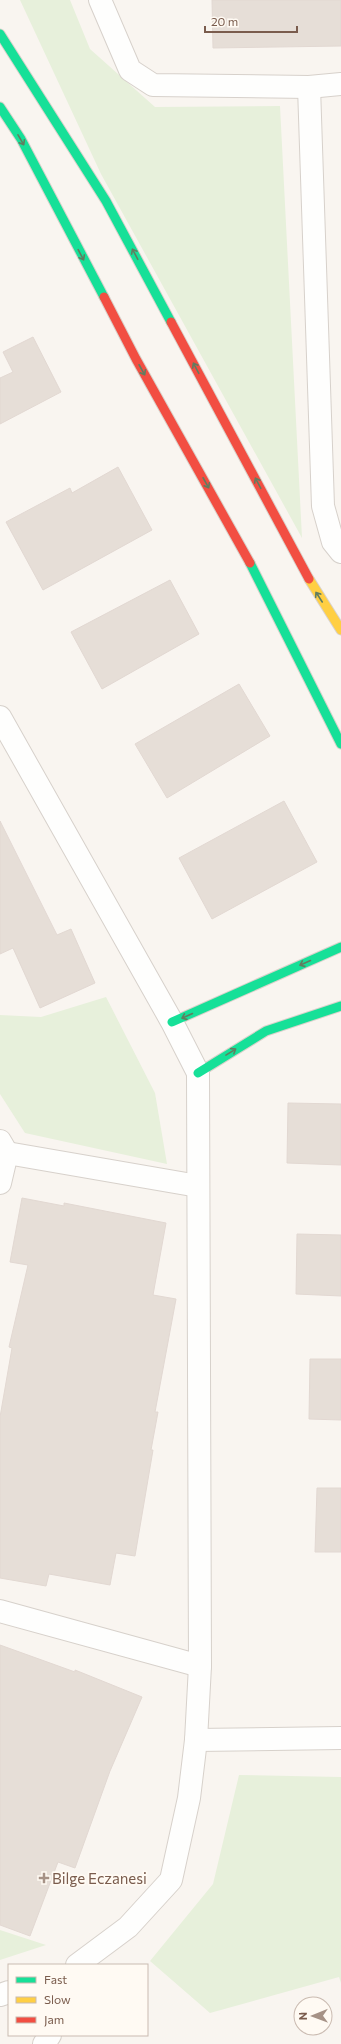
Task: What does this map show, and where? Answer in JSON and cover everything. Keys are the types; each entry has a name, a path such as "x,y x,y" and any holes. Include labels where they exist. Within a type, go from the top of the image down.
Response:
{"main road":[{"path":"0,34 106,201 316,592 341,630"},
{"path":"0,107 20,139 136,359 242,547 341,744"},
{"path":"172,1022 341,947"},
{"path":"198,1073 266,1031 341,1006"}],"street":[{"path":"100,0 130,70 153,85 309,87 341,84"},
{"path":"309,87 323,506 333,542 341,552"},
{"path":"0,717 172,1022 198,1073 200,1666 196,1740 188,1798 170,1880 128,1927 78,1964"},
{"path":"0,1183 4,1147 198,1186"},
{"path":"0,1611 200,1666"},
{"path":"196,1740 341,1738"}],"green space":[{"path":"20,0 70,0 90,49 155,107 280,106 302,538 101,174"},
{"path":"106,997 155,1093 167,1164 25,1133 0,1094 0,1015 41,1017"},
{"path":"239,1775 341,1777 341,1983 339,1977 210,2013 150,1961 213,1884"},
{"path":"0,1930 46,1945 0,1960"}],"building":[{"path":"212,0 341,0 341,46 213,48"},
{"path":"33,337 61,392 0,424 0,378 13,372 3,352"},
{"path":"118,467 152,530 43,590 6,522 70,488 72,493"},
{"path":"170,580 199,634 102,689 71,632"},
{"path":"239,684 270,736 167,798 135,744"},
{"path":"284,801 317,862 212,919 179,858"},
{"path":"0,821 57,935 71,929 95,983 40,1008 13,948 0,954"},
{"path":"288,1103 341,1104 341,1165 287,1163"},
{"path":"22,1198 64,1206 64,1203 166,1223 153,1295 176,1299 155,1412 158,1412 151,1450 153,1450 135,1556 116,1553 110,1585 49,1574 46,1586 0,1578 0,1417 12,1348 9,1347 28,1265 10,1262"},
{"path":"297,1234 341,1235 341,1296 296,1294"},
{"path":"310,1359 341,1359 341,1420 309,1419"},
{"path":"317,1488 341,1488 341,1552 315,1552"},
{"path":"0,1645 75,1672 75,1670 142,1697 110,1771 75,1868 58,1862 30,1936 0,1925"}],"traffic: fast":[{"path":"0,34 106,201 171,322"},
{"path":"0,107 21,139 104,297"},
{"path":"250,563 341,744"},
{"path":"172,1022 341,947"},
{"path":"198,1073 266,1031 341,1006"}],"traffic: slow":[{"path":"309,579 341,630"}],"traffic: jam":[{"path":"104,297 136,359 250,563"},
{"path":"171,322 309,579"}],"place":[{"name":"Bilge Eczanesi","path":"44,1878"}]}
